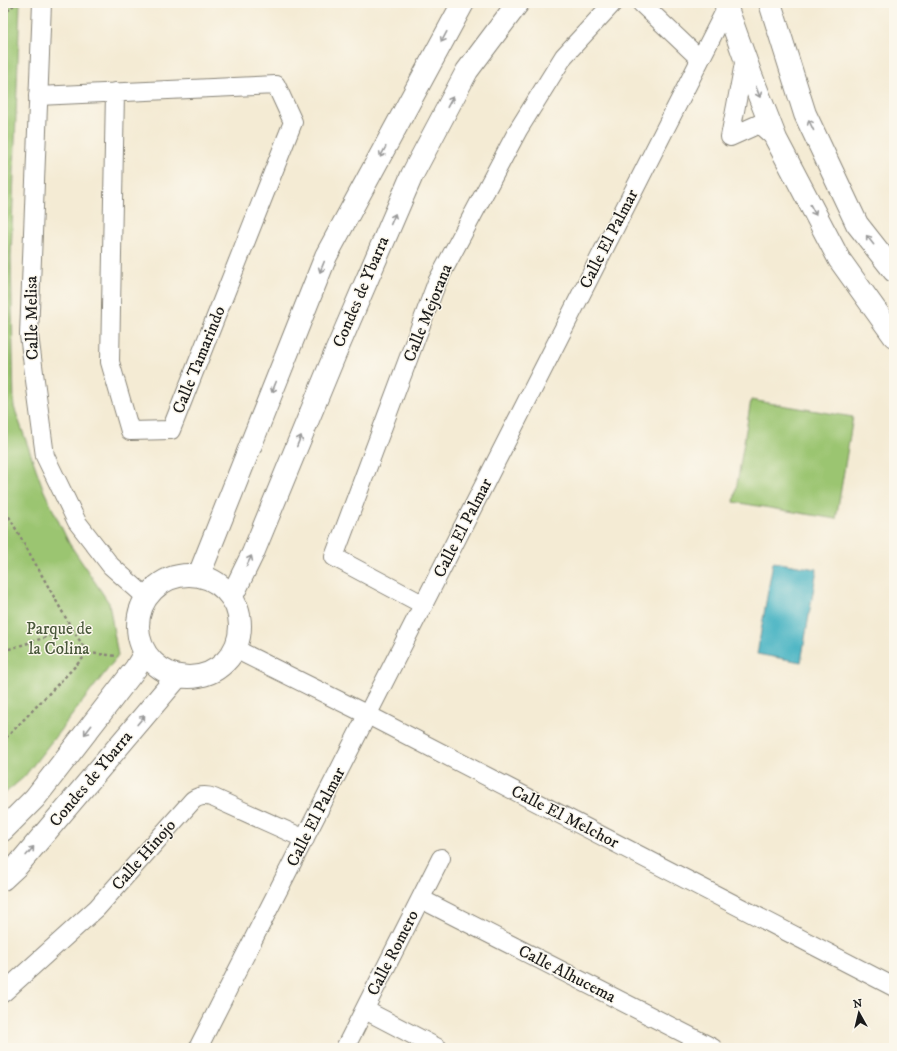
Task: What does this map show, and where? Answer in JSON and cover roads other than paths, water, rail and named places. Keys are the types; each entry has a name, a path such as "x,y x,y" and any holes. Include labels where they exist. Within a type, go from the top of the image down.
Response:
{"main road":[{"path":"199,575 326,256 463,3"},
{"name":"Condes de Ybarra","path":"232,596 253,553 334,354 412,175 467,71 518,3"},
{"path":"770,3 805,114 857,224 894,271"},
{"path":"726,5 776,139 839,259 894,336"},
{"path":"184,574 199,575 212,579 232,596 238,609 240,636 235,649 225,663 211,673 194,677 178,676 165,672 153,664 140,643 137,631 137,619 140,608 156,586 169,578 184,574"},
{"name":"Condes de Ybarra","path":"3,830 36,798 136,668 145,653"},
{"name":"Condes de Ybarra","path":"3,879 18,865 178,676"}],"street":[{"name":"Calle Melisa","path":"42,3 29,335 45,456 77,522 111,566 146,598"},
{"name":"Calle Mejorana","path":"424,604 334,557 438,282 518,130 564,56 613,3"},
{"path":"641,3 700,59"},
{"name":"Calle El Palmar","path":"198,1048 368,716 726,5"},
{"path":"745,58 730,137 759,124 776,139"},
{"name":"Calle Tamarindo","path":"38,96 115,92 276,85 293,122 171,430 130,431 110,362 115,92"},
{"name":"Calle El Melchor","path":"235,649 894,986"},
{"name":"Calle Hinojo","path":"3,993 97,908 192,800 198,796 214,798 305,839"},
{"name":"Calle Romero","path":"345,1048 441,858"},
{"name":"Calle Alhucema","path":"421,899 713,1048"},
{"path":"365,1010 438,1048"}],"water":[{"path":"773,562 817,569 801,662 757,654"}],"park label":[{"name":"Parque de la Colina","path":"59,639"}]}
